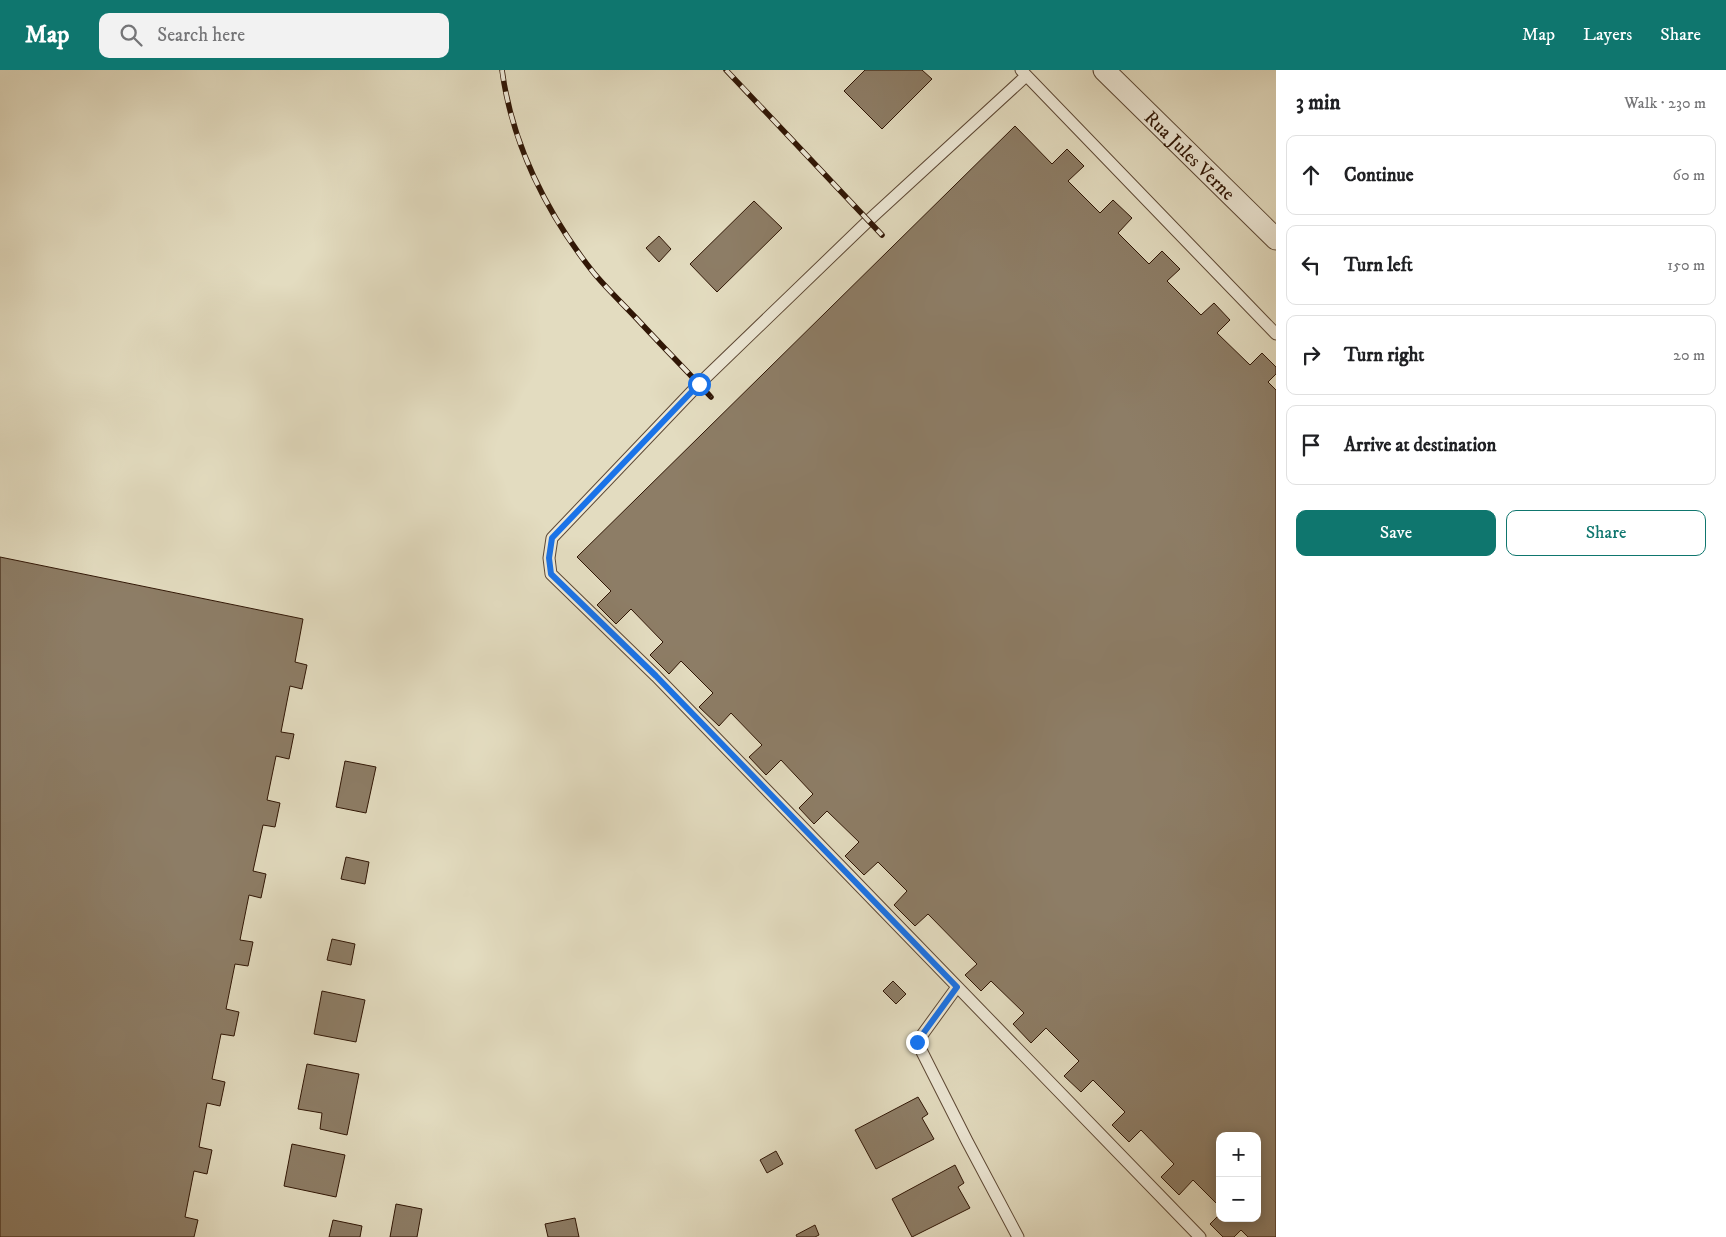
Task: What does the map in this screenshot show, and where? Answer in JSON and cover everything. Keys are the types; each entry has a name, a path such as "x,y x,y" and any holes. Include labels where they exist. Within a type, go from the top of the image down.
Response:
{"street":[{"name":"Rua Jules Verne","path":"1104,70 1276,239"}],"lane":[{"path":"1200,1237 656,676 551,574 549,558 552,538 699,384 1024,73 1276,334"},
{"path":"957,987 917,1042 1018,1237"}],"building":[{"path":"865,70 922,70 932,79 882,129 844,91"},
{"path":"1015,126 1052,164 1067,149 1084,166 1068,181 1100,213 1113,200 1132,218 1118,233 1149,264 1162,251 1180,269 1167,281 1201,315 1214,303 1230,320 1217,333 1250,365 1262,353 1276,367 1276,374 1268,382 1276,390 1276,1237 1248,1237 1241,1230 1234,1237 1223,1237 1210,1224 1216,1218 1216,1222 1261,1222 1261,1132 1216,1132 1216,1203 1193,1180 1179,1195 1161,1177 1174,1164 1141,1130 1129,1142 1112,1125 1125,1112 1093,1080 1081,1092 1064,1076 1079,1061 1046,1028 1031,1043 1013,1024 1024,1013 991,981 981,991 965,975 977,964 928,914 915,926 894,905 907,891 878,862 864,875 845,856 859,842 827,811 814,824 799,808 813,794 781,760 766,775 749,757 762,745 731,713 719,726 699,707 713,693 681,661 669,674 650,655 663,642 631,609 616,624 597,605 611,591 577,557"},
{"path":"754,201 782,228 717,292 690,264"},
{"path":"659,236 671,249 659,262 646,248"},
{"path":"0,557 303,619 295,662 307,665 302,689 290,686 281,732 294,734 289,759 276,756 267,800 280,803 275,827 263,825 253,871 266,874 261,898 249,895 240,940 253,942 248,966 235,964 226,1009 239,1012 234,1036 221,1034 212,1079 225,1082 220,1106 207,1103 199,1147 212,1150 207,1174 194,1171 185,1217 198,1220 194,1237 0,1237"},
{"path":"345,761 376,767 366,813 336,807"},
{"path":"346,857 369,862 365,884 341,879"},
{"path":"332,939 355,944 351,965 327,960"},
{"path":"893,981 906,994 896,1004 883,991"},
{"path":"322,991 365,1000 356,1042 314,1034"},
{"path":"307,1064 359,1074 347,1135 320,1129 322,1113 298,1109"},
{"path":"918,1097 928,1114 922,1118 934,1139 876,1169 855,1130"},
{"path":"292,1144 345,1155 336,1197 284,1186"},
{"path":"776,1151 783,1164 767,1173 760,1160"},
{"path":"955,1165 964,1183 958,1187 970,1208 912,1237 892,1199"},
{"path":"396,1204 422,1209 417,1237 390,1237"},
{"path":"575,1218 579,1237 548,1237 545,1224"},
{"path":"333,1220 362,1226 360,1237 329,1237"},
{"path":"815,1225 819,1235 815,1237 797,1237 796,1235"}],"railway":[{"path":"502,70 507,98 523,151 547,202 576,250 598,278 711,397"},
{"path":"726,70 882,235"}],"route":[{"path":"699,384 552,538 549,558 551,574 656,676 957,987 917,1042"}]}
